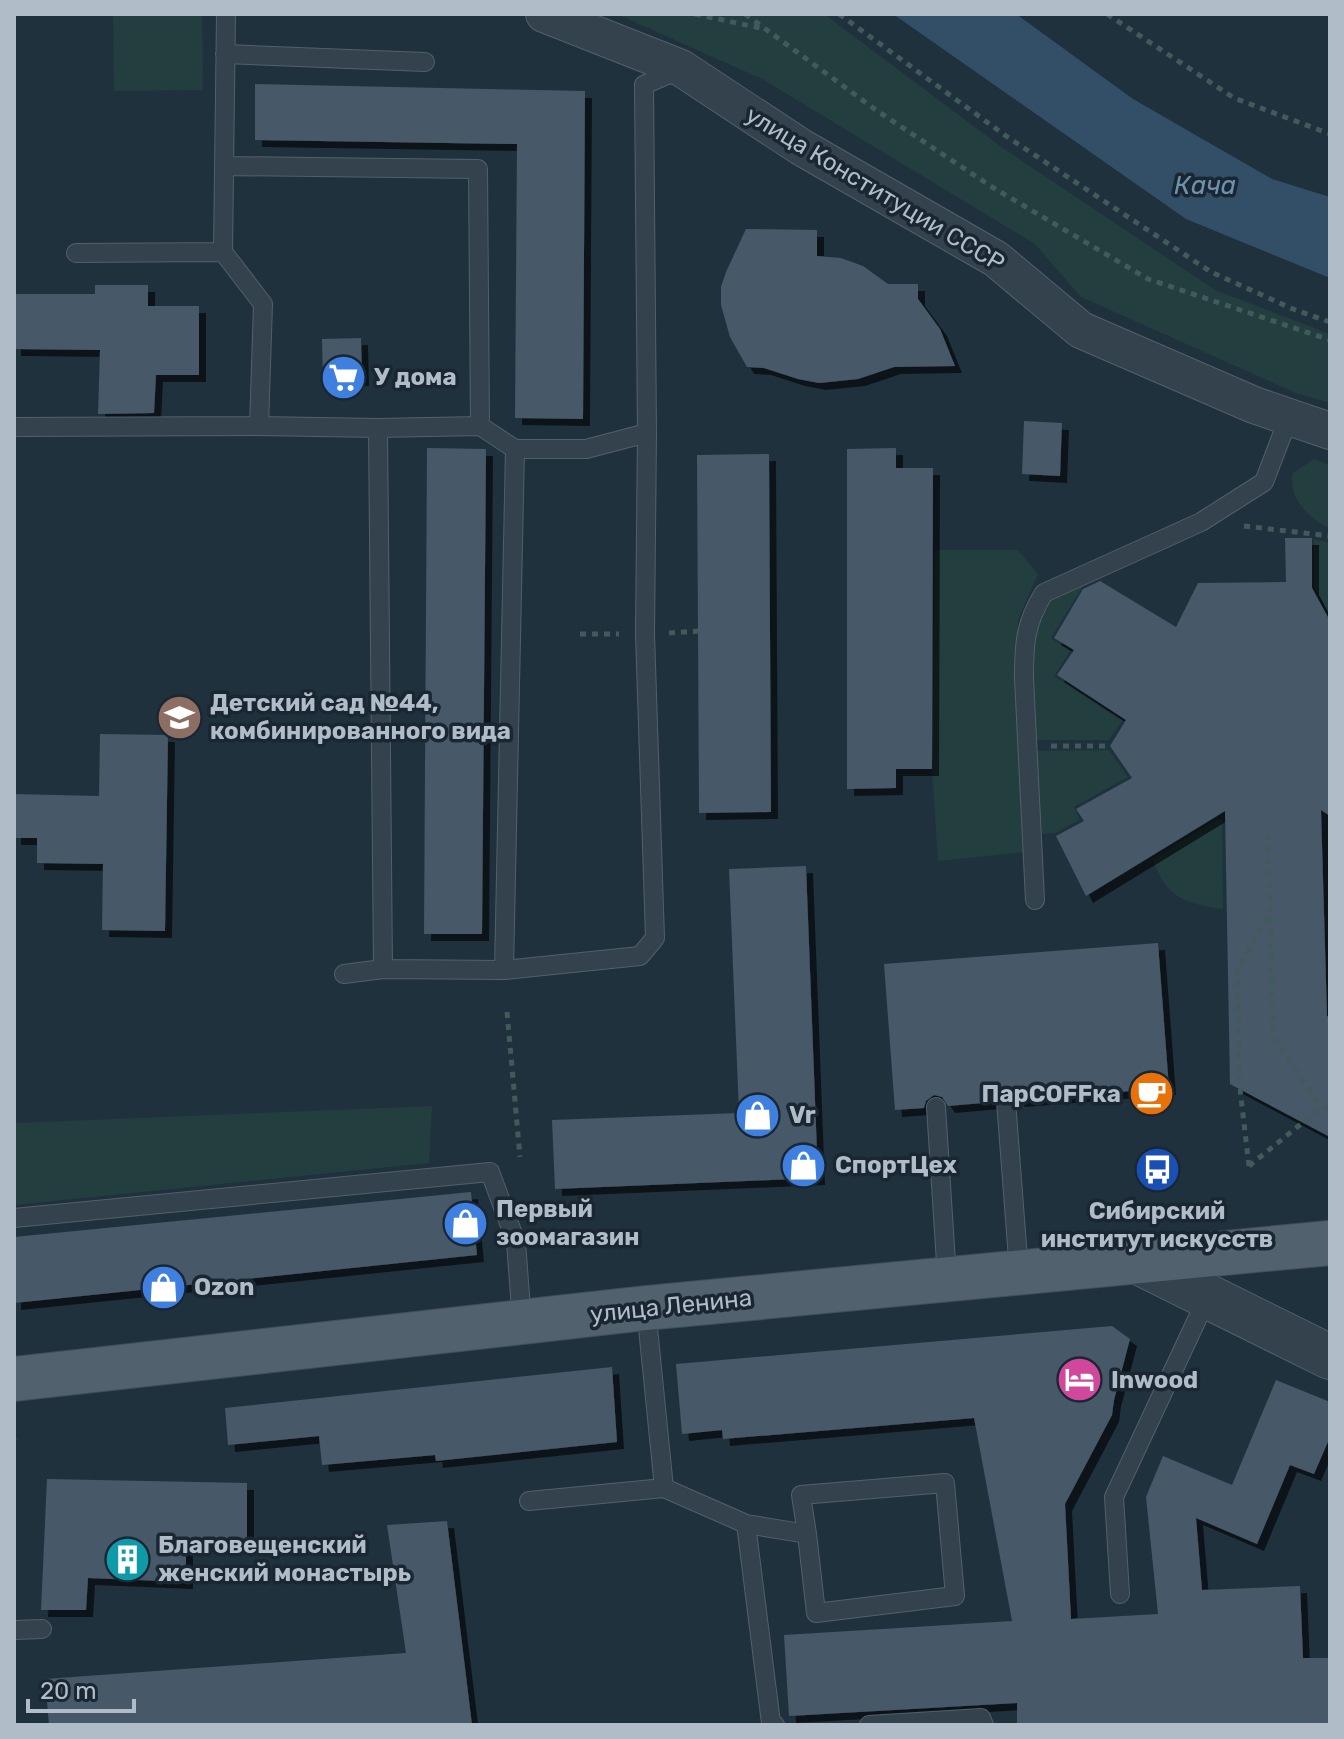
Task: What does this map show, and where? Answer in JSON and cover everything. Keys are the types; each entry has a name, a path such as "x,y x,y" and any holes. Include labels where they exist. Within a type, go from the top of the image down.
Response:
{"main road":[{"name":"улица Ленина","path":"14,1379 646,1308 1330,1243"}],"street":[{"name":"улица Конституции СССР","path":"544,14 681,68 801,147 996,259 1081,330 1254,405 1330,431"},
{"path":"1134,1260 1330,1357"}],"lane":[{"path":"226,14 223,252 263,304 259,426"},
{"path":"225,54 425,62"},
{"path":"344,974 383,969 504,970 640,956 655,938 645,634 644,85 681,68"},
{"path":"224,166 478,169 480,426"},
{"path":"76,253 223,252"},
{"path":"1035,900 1024,645 1030,614 1044,593 1201,522 1264,482 1289,417"},
{"path":"14,427 480,426 515,449 586,449 647,433"},
{"path":"378,428 383,969"},
{"path":"504,970 515,449"},
{"path":"1006,1101 1019,1272"},
{"path":"936,1107 947,1278"},
{"path":"14,1218 490,1172 516,1242 522,1322"},
{"path":"1120,1594 1114,1497 1208,1296"},
{"path":"646,1308 664,1488"},
{"path":"945,1483 955,1596 816,1613 807,1534 801,1495 945,1483"},
{"path":"529,1501 664,1488 746,1524 807,1534"},
{"path":"746,1524 771,1723 775,1725"},
{"path":"14,1630 42,1629"},
{"path":"869,1725 981,1718 984,1725"}],"path":[{"path":"695,14 765,29"},
{"path":"745,14 876,110 992,187 1148,279 1330,340"},
{"path":"839,14 1006,136 1211,272 1330,322"},
{"path":"1107,14 1234,98 1330,134"},
{"path":"1201,522 1330,536"},
{"path":"1026,747 1110,746"},
{"path":"1268,834 1273,1037 1322,1107"},
{"path":"1270,912 1237,971 1240,1089 1249,1166 1322,1107 1330,1108"},
{"path":"507,1012 520,1157"}],"green space":[{"path":"113,14 202,14 203,90 114,91"},
{"path":"617,14 824,14 1000,146 1215,290 1330,334 1330,403 1296,393 1081,297 1035,244 762,79"},
{"path":"1314,459 1330,465 1330,529 1302,507 1293,491 1293,473"},
{"path":"1314,539 1330,543 1330,616 1314,587"},
{"path":"935,550 1018,550 1038,574 1018,620 1016,669 1025,852 938,861 932,769"},
{"path":"1086,581 1051,638 1070,651 1054,676 1122,721 1109,740 1033,740 1031,686 1037,626 1052,598"},
{"path":"1109,750 1128,777 1074,807 1080,820 1055,833 1041,834 1034,751"},
{"path":"1222,819 1223,909 1178,896 1164,882 1153,859"},
{"path":"432,1106 429,1163 14,1205 14,1123"}],"water":[{"name":"Кача","path":"893,14 1016,14 1133,99 1272,179 1330,197 1330,278 1186,219"}],"building":[{"path":"255,84 585,91 583,419 515,418 517,144 255,140"},
{"path":"746,229 817,230 817,256 841,258 863,266 888,284 918,284 918,299 940,329 955,366 894,367 858,379 819,383 764,368 747,367 730,337 721,305 721,287"},
{"path":"95,285 148,285 148,306 199,306 199,375 156,375 154,413 98,414 100,350 14,349 14,294 95,294"},
{"path":"361,338 362,379 323,380 322,339"},
{"path":"1024,421 1062,423 1060,476 1022,474"},
{"path":"427,448 486,449 482,934 424,934"},
{"path":"896,448 896,468 933,468 932,769 896,769 896,788 847,789 847,449"},
{"path":"769,454 771,812 699,813 697,455"},
{"path":"1285,538 1312,538 1312,588 1330,621 1330,816 1321,810 1327,1016 1330,1018 1330,1137 1230,1084 1225,811 1086,896 1056,836 1084,821 1076,809 1132,778 1110,746 1126,720 1057,675 1074,650 1054,638 1083,589 1100,581 1176,627 1198,583 1286,582"},
{"path":"100,734 168,735 165,931 102,930 103,864 37,863 37,838 14,838 14,794 99,796"},
{"path":"806,866 818,1178 555,1189 552,1120 739,1113 729,869"},
{"path":"1158,943 1169,1088 1018,1100 1012,1091 1004,1089 996,1095 994,1102 948,1106 942,1097 934,1095 926,1101 924,1108 895,1110 884,964"},
{"path":"471,1192 477,1255 14,1303 14,1237"},
{"path":"1112,1326 1130,1339 1112,1415 1065,1504 1071,1619 1158,1614 1146,1497 1163,1456 1232,1485 1276,1380 1330,1402 1330,1437 1314,1474 1290,1465 1257,1544 1196,1518 1202,1590 1300,1586 1303,1658 1330,1658 1330,1725 1017,1725 1017,1703 789,1716 784,1635 1012,1621 974,1418 723,1439 722,1430 682,1434 676,1364"},
{"path":"612,1367 617,1442 436,1461 435,1455 322,1465 319,1436 228,1445 225,1408"},
{"name":"Благовещенский женский монастырь","path":"47,1479 247,1483 247,1543 186,1541 186,1582 88,1578 86,1610 41,1610"},
{"path":"447,1521 472,1725 49,1725 45,1679 406,1653 387,1525"}],"place":[{"name":"У дома","path":"343,377"},
{"name":"Детский сад №44, комбинированного вида","path":"179,717"},
{"name":"ПарCOFFка","path":"1152,1094"},
{"name":"Vr","path":"758,1115"},
{"name":"СпортЦех","path":"804,1165"},
{"name":"Сибирский институт искусств","path":"1157,1169"},
{"name":"Первый зоомагазин","path":"465,1223"},
{"name":"Ozon","path":"163,1287"},
{"name":"Inwood","path":"1080,1380"},
{"name":"Благовещенский женский монастырь","path":"127,1559"}]}
